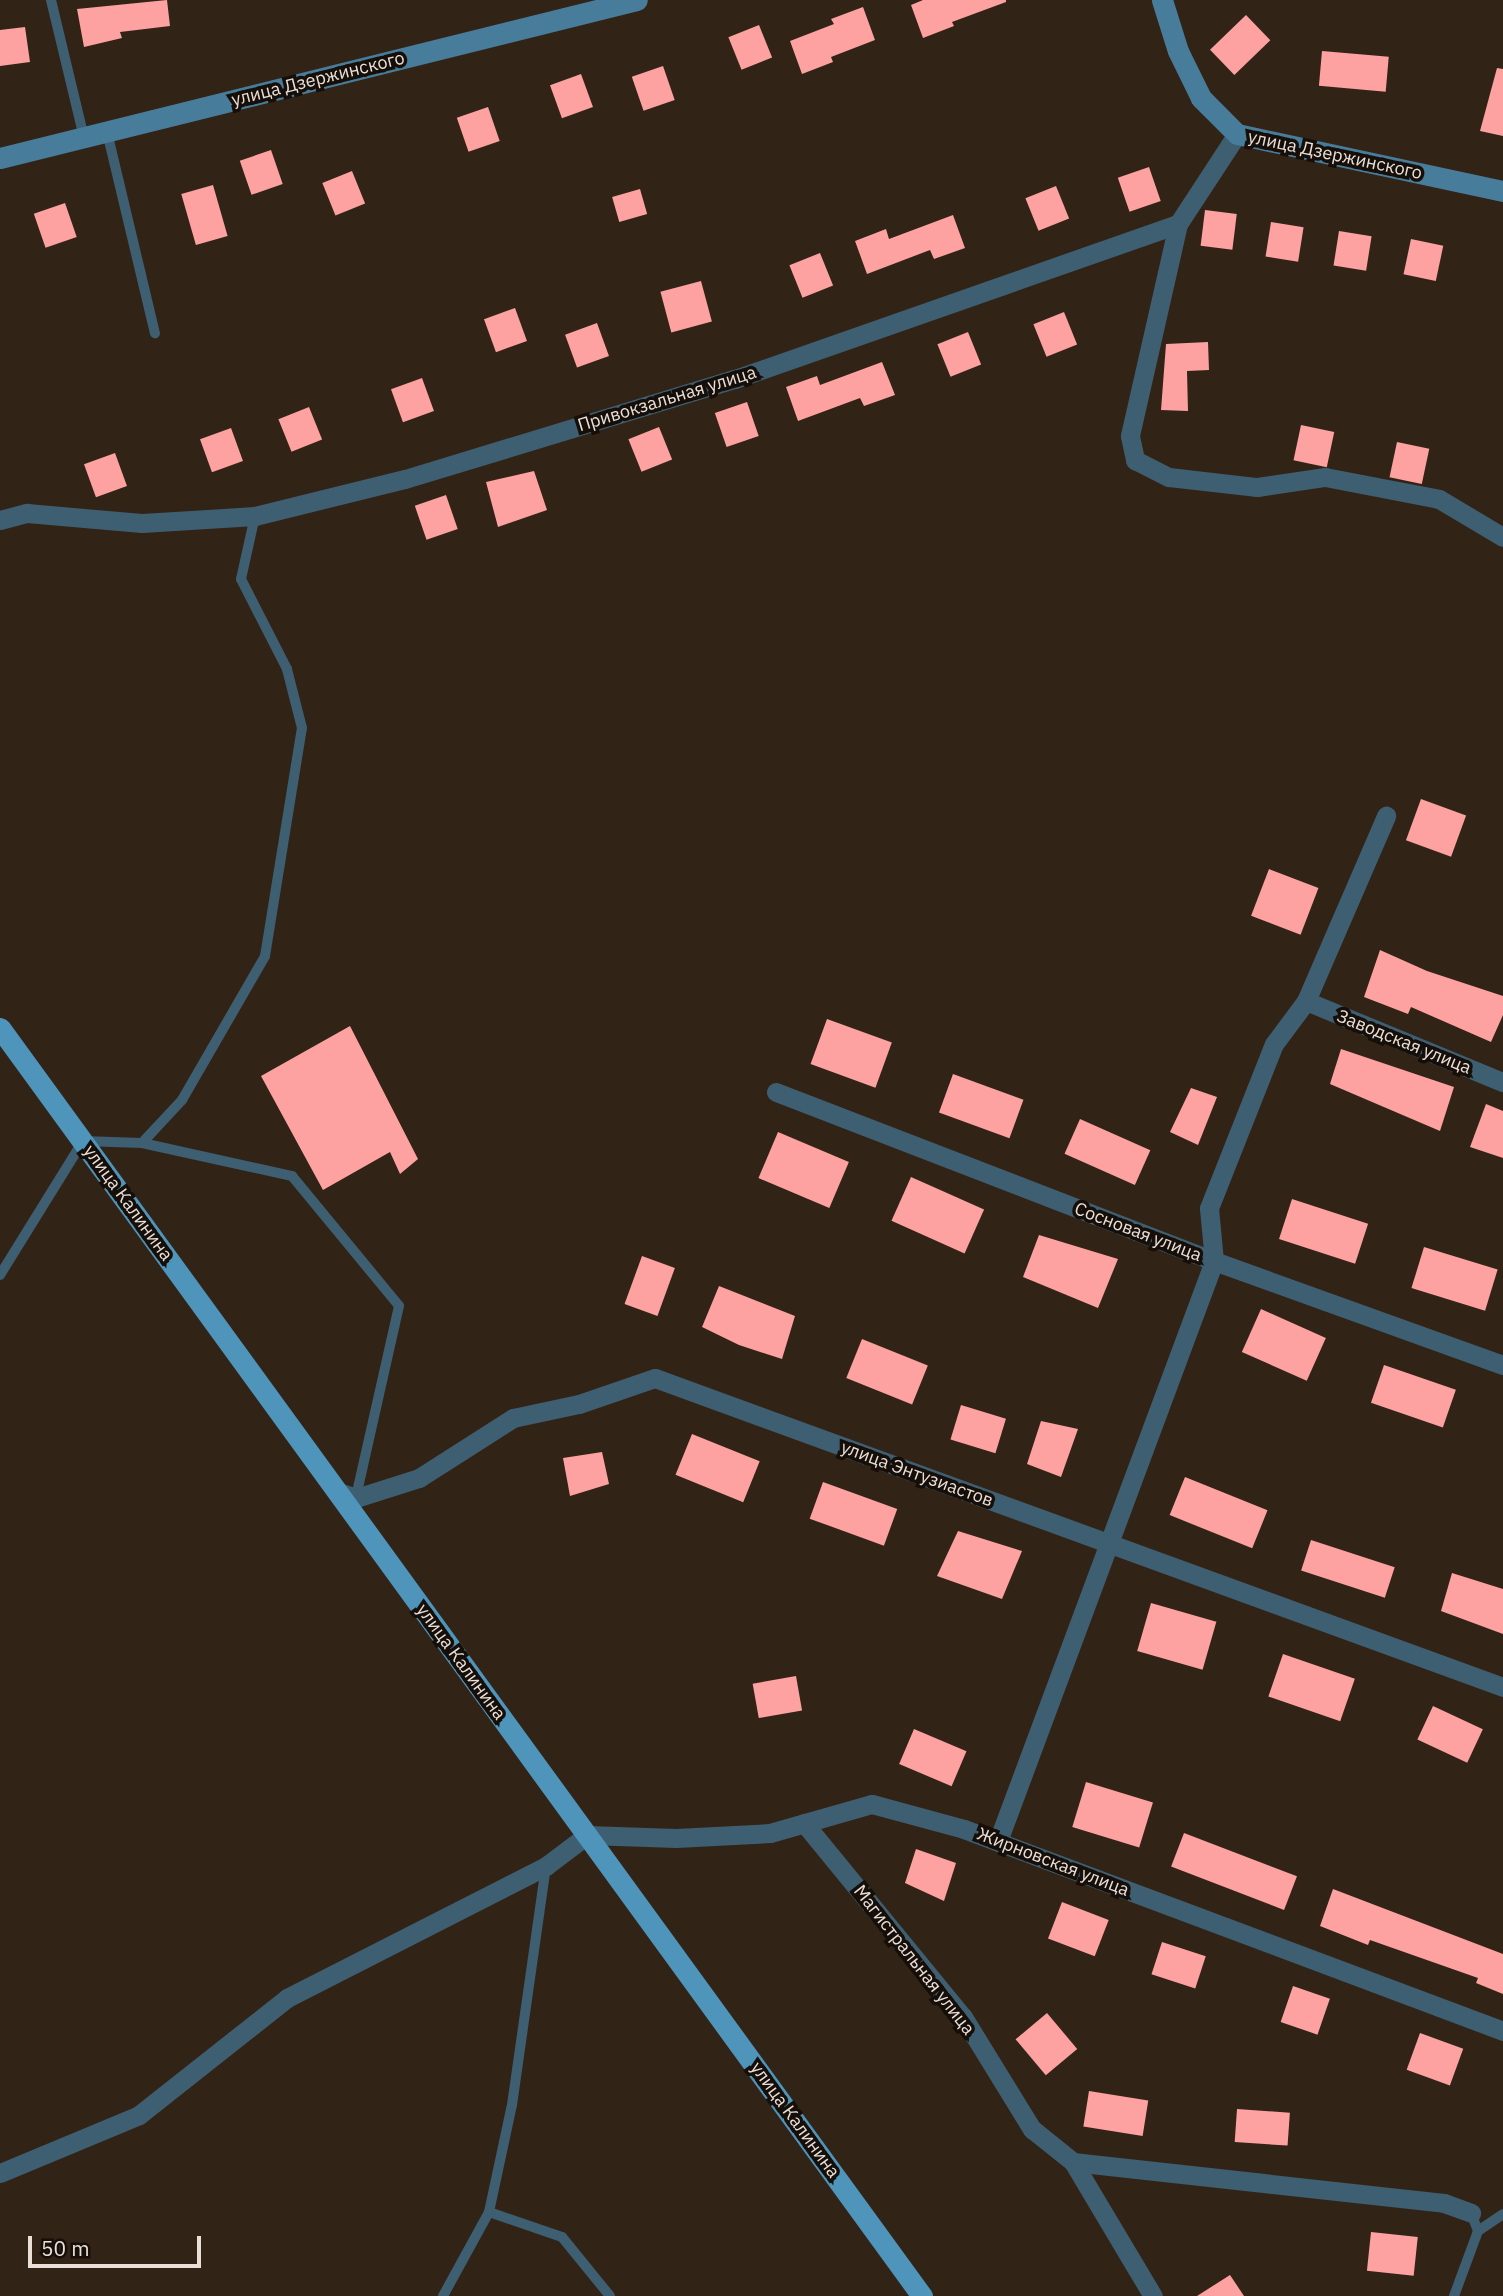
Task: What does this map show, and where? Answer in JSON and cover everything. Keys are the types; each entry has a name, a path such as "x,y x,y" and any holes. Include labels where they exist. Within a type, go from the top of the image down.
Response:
{"main road":[{"name":"улица Калинина","path":"0,1027 347,1495 587,1835 922,2296"}],"street":[{"name":"улица Дзержинского","path":"0,158 637,0"},
{"name":"улица Дзержинского","path":"1162,0 1178,51 1201,98 1237,134 1503,191"},
{"path":"1237,134 1178,224 1130,436 1135,460 1168,477 1257,487 1325,477 1439,499 1503,537"},
{"name":"Привокзальная улица","path":"0,520 27,513 142,523 255,516 405,479 735,379 1178,224"},
{"path":"998,1841 1214,1261 1209,1208 1274,1044 1306,1002 1386,816"},
{"name":"Заводская улица","path":"1306,1002 1503,1082"},
{"name":"Сосновая улица","path":"776,1093 1214,1261 1503,1365"},
{"name":"улица Энтузиастов","path":"347,1495 419,1478 513,1418 579,1404 655,1378 1503,1687"},
{"name":"Жирновская улица","path":"587,1835 690,1838 770,1833 872,1804 998,1841 1503,2031"},
{"name":"Магистральная улица","path":"804,1823 962,2017 1032,2129 1073,2161 1153,2296"},
{"path":"0,2173 139,2115 288,1998 546,1866 587,1835"},
{"path":"1073,2161 1444,2203 1474,2222"}],"lane":[{"path":"51,0 84,137"},
{"path":"107,132 155,332"},
{"path":"142,1143 182,1100 265,956 302,728 287,669 242,579 255,516"},
{"path":"0,1275 83,1141 142,1143 292,1176 399,1307 347,1495"},
{"path":"443,2296 489,2212 512,2105 546,1866"},
{"path":"489,2212 562,2237 610,2296"},
{"path":"1454,2296 1474,2222 1503,2214"}],"building":[{"path":"167,0 170,26 120,32 122,38 84,47 77,9"},
{"path":"923,0 1006,2 952,22 954,26 923,38 911,5"},
{"path":"863,7 875,40 831,57 833,62 802,74 790,41 834,24 831,19"},
{"path":"1246,15 1270,40 1234,75 1210,50"},
{"path":"759,25 772,57 742,70 728,37"},
{"path":"25,27 30,62 0,66 0,30"},
{"path":"1322,51 1389,57 1386,92 1319,86"},
{"path":"663,66 675,100 644,111 632,77"},
{"path":"1497,68 1503,69 1503,136 1480,131"},
{"path":"581,74 593,107 562,118 550,85"},
{"path":"488,107 500,141 469,152 457,118"},
{"path":"271,150 283,184 252,195 240,161"},
{"path":"1149,167 1161,201 1130,212 1118,178"},
{"path":"352,171 365,203 335,215 322,183"},
{"path":"213,185 228,236 196,245 181,194"},
{"path":"1056,186 1069,218 1039,231 1025,198"},
{"path":"640,189 647,214 619,222 612,197"},
{"path":"65,203 77,237 46,248 34,214"},
{"path":"1205,210 1237,214 1232,250 1201,246"},
{"path":"953,215 965,248 934,259 930,250 867,274 855,241 886,229 889,239"},
{"path":"1271,222 1304,227 1298,262 1266,257"},
{"path":"1339,231 1372,236 1366,271 1334,266"},
{"path":"1411,239 1443,246 1436,281 1404,274"},
{"path":"820,253 833,285 803,298 789,265"},
{"path":"701,281 712,322 671,332 660,292"},
{"path":"515,308 527,341 496,352 484,319"},
{"path":"1064,312 1077,344 1047,357 1033,324"},
{"path":"597,323 609,356 577,368 565,335"},
{"path":"968,332 981,364 951,377 937,344"},
{"path":"1208,342 1209,370 1187,371 1188,411 1161,410 1166,344"},
{"path":"882,362 895,395 864,406 860,398 798,421 786,387 817,376 820,385"},
{"path":"422,378 434,411 403,422 391,389"},
{"path":"747,402 759,436 727,447 715,413"},
{"path":"309,407 322,439 292,452 278,419"},
{"path":"1301,425 1334,432 1327,467 1294,460"},
{"path":"659,427 672,459 642,472 628,439"},
{"path":"231,428 243,461 212,472 200,439"},
{"path":"1397,442 1429,449 1422,484 1390,477"},
{"path":"115,453 127,486 96,497 84,464"},
{"path":"534,471 547,510 498,527 486,482"},
{"path":"446,495 458,529 427,540 415,506"},
{"path":"1421,799 1466,815 1451,857 1406,840"},
{"path":"1269,869 1318,888 1301,935 1251,916"},
{"path":"1380,950 1427,971 1503,996 1503,1015 1491,1042 1411,1007 1408,1014 1364,997"},
{"path":"827,1019 892,1043 875,1088 811,1064"},
{"path":"350,1026 418,1159 400,1174 390,1152 323,1190 261,1076"},
{"path":"1341,1049 1454,1087 1440,1131 1330,1084"},
{"path":"953,1074 1023,1100 1009,1138 939,1113"},
{"path":"1191,1088 1217,1097 1198,1145 1170,1132"},
{"path":"1486,1104 1503,1111 1503,1158 1470,1147"},
{"path":"1080,1119 1150,1150 1135,1185 1065,1154"},
{"path":"778,1132 849,1162 829,1208 758,1178"},
{"path":"911,1177 984,1210 965,1253 891,1221"},
{"path":"1292,1199 1368,1224 1355,1264 1279,1239"},
{"path":"1039,1235 1118,1259 1098,1308 1023,1277"},
{"path":"1424,1247 1498,1270 1485,1311 1411,1288"},
{"path":"642,1256 675,1268 657,1316 625,1304"},
{"path":"719,1286 795,1316 782,1359 739,1345 702,1327"},
{"path":"1261,1309 1326,1338 1307,1381 1242,1352"},
{"path":"862,1339 928,1366 912,1405 846,1378"},
{"path":"1384,1365 1456,1390 1443,1428 1371,1403"},
{"path":"961,1405 1006,1419 995,1453 950,1439"},
{"path":"1041,1421 1078,1429 1061,1477 1027,1464"},
{"path":"692,1434 760,1461 743,1502 676,1475"},
{"path":"602,1452 609,1484 570,1496 563,1458"},
{"path":"1185,1477 1268,1510 1252,1548 1170,1515"},
{"path":"823,1482 897,1509 884,1546 810,1519"},
{"path":"958,1531 1022,1551 1002,1599 937,1576"},
{"path":"1311,1540 1395,1567 1385,1598 1301,1570"},
{"path":"1452,1573 1503,1589 1503,1634 1441,1611"},
{"path":"1151,1603 1216,1622 1203,1670 1137,1651"},
{"path":"1283,1654 1355,1679 1340,1721 1268,1697"},
{"path":"796,1676 802,1710 759,1718 753,1684"},
{"path":"1433,1706 1483,1729 1467,1763 1417,1740"},
{"path":"914,1729 966,1751 952,1786 899,1764"},
{"path":"1086,1782 1153,1802 1139,1847 1072,1827"},
{"path":"1184,1833 1297,1876 1284,1910 1171,1867"},
{"path":"916,1849 956,1863 944,1901 905,1883"},
{"path":"1333,1889 1503,1954 1503,1994 1476,1983 1478,1978 1370,1940 1368,1945 1320,1926"},
{"path":"1062,1902 1109,1920 1095,1956 1048,1938"},
{"path":"1162,1942 1206,1956 1195,1989 1151,1974"},
{"path":"1293,1986 1330,1999 1318,2035 1281,2022"},
{"path":"1047,2013 1077,2049 1046,2075 1016,2039"},
{"path":"1420,2033 1463,2049 1450,2085 1407,2070"},
{"path":"1089,2091 1148,2100 1143,2136 1083,2127"},
{"path":"1237,2109 1290,2113 1288,2146 1235,2142"},
{"path":"1371,2232 1418,2237 1414,2276 1367,2271"},
{"path":"1230,2275 1244,2296 1197,2296"}]}
